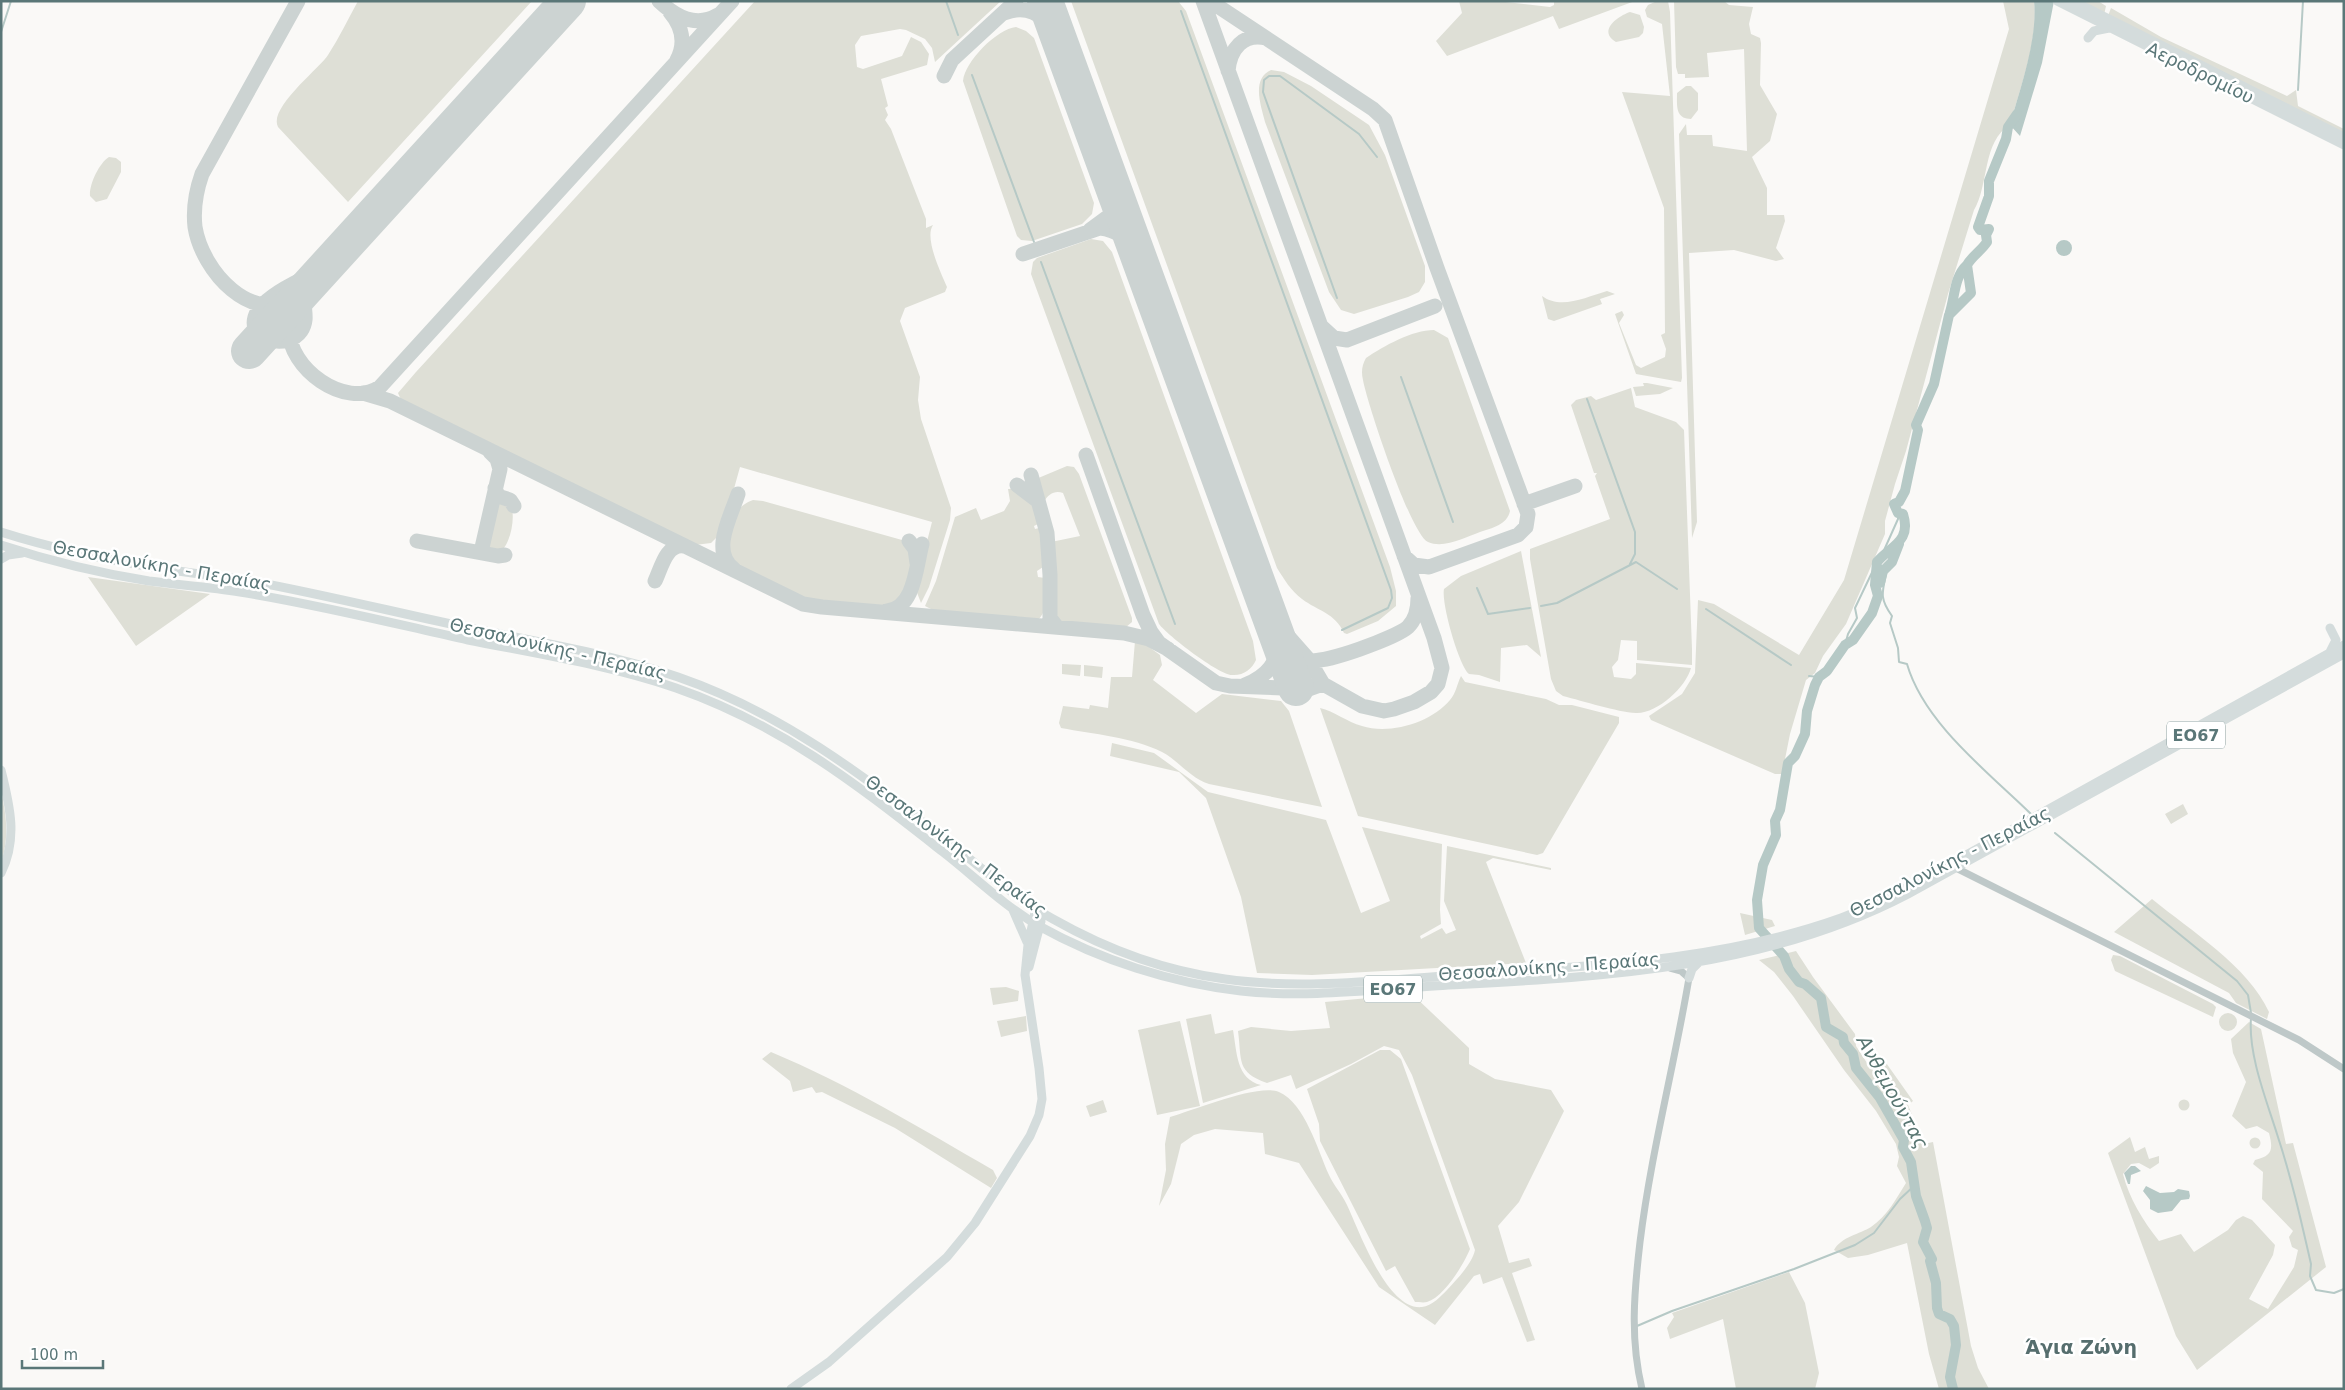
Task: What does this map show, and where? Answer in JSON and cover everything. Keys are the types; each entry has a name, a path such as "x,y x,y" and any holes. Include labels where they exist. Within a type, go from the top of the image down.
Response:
{"main road":[{"name":"Αεροδρομίου","path":"2073,1 2344,137"},
{"name":"Αεροδρομίου","path":"2059,2 2344,145"},
{"path":"2088,38 2094,31 2109,28"},
{"name":"Θεσσαλονίκης - Περαίας","path":"1,532 102,559 257,582 593,653 679,677 756,709 817,744 862,774 1039,910 1097,941 1155,963 1222,979 1269,983 1328,984 1597,966 1755,947"},
{"path":"1,545 23,539"},
{"name":"Θεσσαλονίκης - Περαίας","path":"1,545 116,575 263,596 605,668 678,689 756,721 823,761 887,808 1010,906 1036,924 1094,953 1135,968 1182,980 1247,992 1338,992 1591,976 1668,968 1785,939 1853,913 2033,827 2046,815 2344,645"},
{"path":"1,559 8,555 23,552"},
{"path":"2328,654 2336,640 2330,628"},
{"name":"Θεσσαλονίκης - Περαίας","path":"1953,866 2023,824 2046,815 2344,654"},
{"path":"1,770 12,830 10,848 1,873"},
{"path":"1010,906 1021,924 1028,945"},
{"path":"1026,982 1039,910"},
{"path":"791,1389 829,1362 936,1268 968,1233 1025,1145 1039,1116 1042,1095 1026,982 1028,945 1036,924"},
{"path":"1689,978 1692,969 1698,962"}],"street":[{"path":"1953,866 2310,1046 2344,1068"},
{"path":"1642,1389 1634,1345 1634,1298 1647,1186 1689,978 1681,971 1668,968"}],"shaded area":[{"path":"358,1 532,1 348,202 278,127 277,119 287,99 328,55"},
{"path":"755,1 1001,1 935,62 932,48 925,39 906,30 900,29 861,36 855,45 857,67 863,69 902,56 911,37 921,42 929,54 927,65 881,79 888,106 885,108 888,115 885,120 891,129 926,219 926,228 933,225 931,231 932,247 947,287 945,292 905,308 900,321 920,377 918,400 921,419 951,508 950,520 929,587 921,603 916,590 916,584 932,522 740,467 722,532 711,543 695,545 402,402 398,393"},
{"path":"1071,1 1178,1 1186,11 1390,567 1396,591 1396,606 1378,621 1347,634 1344,633 1336,621 1294,592 1277,568"},
{"path":"1459,1 1497,1 1550,7 1554,5 1554,1 1635,1 1559,29 1553,16 1447,56 1436,41 1462,13"},
{"path":"1657,1 1668,1 1670,12 1681,382 1636,374 1615,314 1622,311 1624,315 1619,323 1636,365 1641,368 1665,357 1666,349 1661,335 1665,333 1664,208 1622,92 1670,96 1662,24 1647,17 1645,10 1648,5"},
{"path":"1674,1 1724,1 1729,5 1753,7 1749,24 1751,34 1760,38 1761,43 1760,85 1777,114 1770,141 1752,157 1767,188 1767,215 1784,215 1785,221 1776,248 1784,259 1776,261 1734,250 1689,253 1697,522 1692,538 1679,134 1686,124 1687,135 1712,135 1713,146 1747,151 1744,49 1707,53 1709,77 1685,78 1685,74 1678,74 1676,67"},
{"path":"2003,1 2034,1 2035,16 2031,47 2010,125 2001,132 1990,153 1979,200 1974,210 1948,294 1906,451 1895,484 1885,521 1885,534 1846,624 1823,656 1815,673 1806,680 1790,734 1782,774 1775,774 1651,720 1649,716 1682,694 1695,673 1698,600 1714,604 1799,655 1844,580 2009,29"},
{"path":"2034,1 2054,1 2042,63 2020,136 2010,125 2031,47 2035,16"},
{"path":"2078,1 2098,1 2106,6 2104,15"},
{"path":"2111,8 2161,37 2287,96 2296,90 2298,106 2344,129 2344,134 2108,16"},
{"path":"1630,12 1640,15 1644,27 1643,33 1639,37 1616,42 1608,33 1611,24"},
{"path":"1016,27 1026,31 1034,38 1094,203 1092,214 1082,224 1032,241 1021,240 1017,236 963,81 969,64 983,47 1000,33"},
{"path":"1271,70 1284,72 1311,86 1369,125 1385,155 1425,266 1425,282 1419,292 1354,314 1341,310 1329,292 1265,122 1259,86 1265,74"},
{"path":"1686,86 1691,86 1698,93 1698,110 1691,119 1682,117 1677,106 1677,93"},
{"path":"109,157 116,158 121,162 121,172 107,199 96,202 90,196 91,186 98,169"},
{"path":"1091,239 1103,241 1112,252 1253,641 1256,660 1250,669 1243,673 1232,675 1216,669 1182,645 1159,624 1031,274 1033,262 1037,258"},
{"path":"2064,240 2072,248 2064,256 2056,248"},
{"path":"1607,291 1615,294 1600,299 1602,304 1554,321 1548,319 1542,296 1549,300 1565,302"},
{"path":"1434,330 1448,338 1510,511 1506,520 1498,525 1455,542 1441,544 1428,542 1420,534 1411,517 1381,440 1362,374 1366,358 1373,353 1408,336"},
{"path":"1643,383 1673,388 1660,394 1636,396 1633,387 1644,386"},
{"path":"1631,388 1635,407 1676,422 1684,430 1692,649 1692,665 1637,660 1637,641 1621,640 1618,660 1612,667 1614,677 1631,679 1636,674 1636,663 1691,668 1683,683 1670,698 1653,709 1636,713 1563,696 1556,691 1551,679 1530,559 1530,549 1610,519 1595,476 1597,473 1594,473 1571,405 1576,400 1591,396 1596,400"},
{"path":"1067,466 1074,467 1079,474 1132,618 1132,622 1125,628 1055,622 1052,617 1051,542 1080,536 1063,493 1055,492 1044,502 1041,501 1036,479"},
{"path":"1008,489 1026,495 1037,511 1040,523 1034,526 1035,529 1039,528 1043,532 1046,565 1037,571 1038,577 1045,578 1049,594 1041,616 1038,620 937,612 925,606 936,581 955,517 976,508 981,520 1004,511 1010,501"},
{"path":"753,500 763,501 902,540 909,548 912,558 910,573 903,596 895,604 877,607 822,603 802,598 746,572 734,563 731,558 728,549 728,539 737,512 742,506"},
{"path":"499,501 510,504 513,516 509,539 502,551 497,554 489,551 487,547 487,533 493,510"},
{"path":"1521,551 1541,657 1527,645 1501,648 1500,682 1479,675 1469,674 1460,659 1452,634 1445,607 1444,589 1461,576"},
{"path":"88,577 210,594 136,646"},
{"path":"1135,641 1145,644 1160,655 1162,665 1153,680 1196,713 1222,694 1281,701 1289,711 1322,807 1209,784 1196,778 1162,752 1150,747 1112,737 1061,728 1059,723 1063,706 1089,709 1090,705 1108,708 1111,677 1132,677"},
{"path":"1062,664 1081,665 1080,676 1062,674"},
{"path":"1084,665 1103,667 1102,678 1084,676"},
{"path":"1461,676 1465,682 1546,699 1559,705 1572,705 1619,717 1619,723 1543,853 1537,855 1358,816 1320,708 1362,726 1384,729 1397,728 1421,721 1442,708 1452,697"},
{"path":"1112,743 1154,753 1208,792 1326,820 1361,913 1390,901 1362,827 1442,844 1441,924 1420,936 1421,939 1442,928 1446,934 1456,930 1444,901 1447,846 1551,868 1551,870 1493,858 1486,862 1526,963 1312,975 1257,973 1241,897 1206,798 1179,772 1110,756"},
{"path":"1,792 6,828 4,854 1,864"},
{"path":"2183,804 2188,814 2171,824 2165,814"},
{"path":"2152,899 2233,964 2260,995 2269,1012 2267,1019 2236,1003 2229,993 2114,932"},
{"path":"1740,913 1772,920 1775,926 1745,935"},
{"path":"1796,951 1855,1034 1856,1046 1867,1063 1884,1060 1913,1101 1908,1105 1924,1144 1933,1142 1971,1346 1978,1368 1989,1389 1939,1389 1929,1354 1907,1243 1868,1255 1848,1258 1834,1250 1841,1242 1877,1223 1891,1207 1906,1183 1897,1166 1899,1157 1896,1144 1876,1111 1844,1070 1793,996 1774,972 1759,960"},
{"path":"2113,955 2120,956 2213,1004 2216,1007 2213,1017 2115,971 2111,960"},
{"path":"1006,987 1019,991 1018,1001 993,1005 990,988"},
{"path":"1412,994 1469,1048 1469,1064 1495,1079 1551,1090 1564,1111 1519,1202 1498,1226 1509,1263 1529,1258 1532,1266 1512,1273 1535,1340 1527,1342 1502,1277 1483,1284 1480,1274 1474,1276 1435,1325 1379,1287 1299,1163 1265,1154 1263,1133 1215,1129 1194,1135 1181,1144 1171,1184 1159,1206 1166,1170 1165,1144 1170,1117 1242,1094 1270,1090 1279,1092 1296,1106 1310,1129 1329,1175 1345,1201 1376,1267 1386,1283 1397,1296 1409,1305 1422,1307 1436,1300 1464,1271 1471,1261 1475,1250 1412,1075 1399,1050 1384,1046 1351,1064 1296,1089 1291,1075 1267,1083 1257,1079 1245,1070 1242,1064 1238,1031 1251,1027 1291,1031 1330,1028 1325,1002"},
{"path":"2228,1013 2234,1016 2237,1022 2234,1028 2228,1031 2222,1028 2219,1022 2222,1016"},
{"path":"1211,1014 1215,1034 1233,1030 1242,1071 1253,1082 1261,1085 1203,1103 1186,1019"},
{"path":"1026,1016 1027,1031 1001,1037 997,1021"},
{"path":"1180,1021 1200,1106 1157,1115 1138,1030"},
{"path":"2249,1022 2261,1029 2286,1144 2293,1143 2326,1267 2197,1370 2176,1336 2108,1153 2130,1137 2135,1152 2145,1147 2149,1159 2159,1156 2159,1163 2150,1169 2139,1163 2131,1164 2123,1174 2137,1209 2159,1241 2181,1234 2194,1252 2228,1230 2236,1220 2243,1216 2252,1220 2275,1245 2273,1255 2249,1299 2268,1309 2294,1267 2298,1250 2292,1247 2289,1237 2293,1231 2262,1199 2263,1172 2253,1164 2255,1160 2265,1156 2270,1151 2269,1133 2257,1126 2246,1129 2232,1116 2246,1082 2233,1053 2231,1039"},
{"path":"1380,1050 1390,1050 1401,1059 1470,1249 1458,1271 1446,1287 1440,1294 1426,1302 1415,1302 1395,1266 1386,1271 1320,1141 1319,1124 1307,1089"},
{"path":"771,1052 828,1078 884,1107 993,1170 997,1178 991,1188 895,1128 822,1092 816,1093 812,1087 793,1092 790,1081 762,1059"},
{"path":"2184,1099 2190,1105 2184,1111 2178,1105"},
{"path":"1103,1100 1107,1112 1090,1117 1086,1106"},
{"path":"2255,1137 2261,1143 2255,1149 2249,1143"},
{"path":"2131,1166 2135,1166 2141,1171 2131,1175 2130,1184 2128,1184 2124,1173"},
{"path":"2146,1186 2160,1193 2174,1192 2178,1189 2189,1191 2190,1196 2189,1199 2181,1200 2172,1211 2158,1213 2150,1209 2150,1200 2143,1191"},
{"path":"1789,1272 1805,1303 1819,1373 1815,1389 1736,1389 1723,1319 1670,1339 1667,1328 1674,1317 1672,1313"}],"waterway":[{"path":"1,32 11,1"},
{"path":"946,1 958,35"},
{"path":"2298,90 2303,1"},
{"path":"1181,11 1391,590 1392,598 1388,608 1342,630"},
{"path":"972,75 1034,242"},
{"path":"1337,298 1263,92 1264,80 1269,76 1280,76 1359,134 1377,157"},
{"name":"Ανθεμούντας","path":"1953,1389 1950,1377 1956,1345 1954,1326 1950,1319 1939,1314 1937,1308 1936,1283 1930,1261 1932,1259 1923,1242 1927,1228 1916,1196 1911,1162 1903,1147 1904,1140 1880,1098 1856,1068 1853,1054 1844,1043 1843,1037 1826,1027 1821,998 1805,984 1799,982 1789,969 1784,956 1759,928 1757,900 1763,865 1776,835 1775,821 1780,810 1788,763 1795,756 1805,734 1807,711 1815,685 1819,677 1827,671 1845,645 1853,640 1872,613 1878,596 1875,585 1877,562 1898,542 1905,531 1903,514 1898,513 1894,504 1899,502 1905,491 1918,430 1916,425 1934,384 1949,315 1971,293 1967,265 1987,242 1986,235 1989,229 1980,230 1978,227 1989,196 1989,181 2006,139 2008,127 2017,114"},
{"path":"1041,262 1175,624"},
{"name":"Ανθεμούντας","path":"1950,312 1957,281 1967,265"},
{"path":"1401,377 1453,522"},
{"path":"1587,399 1635,532 1635,554 1630,564"},
{"name":"Ανθεμούντας","path":"1881,557 1898,519 1898,513"},
{"name":"Ανθεμούντας","path":"1880,583 1883,571 1892,562 1899,544"},
{"path":"1541,606 1557,603 1636,562 1677,589"},
{"name":"Ανθεμούντας","path":"1845,645 1848,634 1857,618 1855,608 1877,562"},
{"path":"1887,569 1883,599 1892,616 1890,623 1898,648 1899,662 1907,664 1915,686 1942,726 1977,764 2031,814"},
{"path":"1477,588 1488,614 1530,608"},
{"path":"1706,609 1791,665"},
{"path":"1809,676 1819,677"},
{"path":"2055,833 2237,981 2248,995 2251,1013"},
{"path":"2251,1018 2252,1046 2255,1061 2296,1198 2311,1264 2310,1276 2316,1290 2334,1293 2344,1289"},
{"path":"1637,1326 1672,1311 1794,1269 1855,1245 1874,1233 1900,1199 1915,1185"}],"taxiway":[{"path":"298,1 202,174 194,214 195,227 200,244 208,261 232,290 247,300 263,305 281,304 298,297"},
{"path":"659,1 672,12 694,21 702,21 718,15"},
{"path":"307,287 295,306 289,323 291,344 298,358 308,371 336,389 351,393 366,393 380,387 732,1"},
{"path":"944,76 952,60 1016,1"},
{"path":"1203,1 1434,638 1442,668 1438,684 1431,692 1414,702 1394,709 1384,711 1362,706 1323,684 1309,660 1279,626 1264,600"},
{"path":"1210,1 1373,109 1385,120 1437,268 1528,514 1526,527 1518,535 1429,567 1414,565 1404,556"},
{"path":"1004,13 1012,10 1033,12 1039,15 1056,31"},
{"path":"670,12 680,29 682,41 677,60"},
{"path":"1228,71 1229,63 1239,44 1251,38 1266,38"},
{"path":"1090,230 1109,216 1116,197"},
{"path":"1023,254 1100,228 1121,235 1137,252"},
{"path":"305,291 304,326 295,337 279,341 270,340 257,332 254,325 255,317 259,309 266,302 284,289 323,269"},
{"path":"1322,327 1334,338 1347,340 1435,306"},
{"path":"363,393 390,401 803,604 1124,633 1149,639 1168,649"},
{"path":"481,552 500,469 497,459 490,452"},
{"path":"1086,455 1143,615 1159,643 1216,683 1230,686 1309,689 1323,684"},
{"path":"1031,475 1047,533 1050,575 1050,618 1057,627"},
{"path":"1017,485 1038,501"},
{"path":"1524,504 1575,486"},
{"path":"495,488 498,496 510,500 514,506"},
{"path":"734,569 727,562 723,544 724,533 738,494"},
{"path":"417,541 498,556 505,555"},
{"path":"909,541 915,549 917,563"},
{"path":"887,611 896,608 909,594 916,574 922,544"},
{"path":"655,581 668,553 678,546 684,546"},
{"path":"1309,660 1344,654 1376,643 1401,631 1408,627 1415,617 1418,598"},
{"path":"1245,685 1259,678 1270,668 1277,656 1279,640"}],"runway":[{"path":"249,351 568,1"},
{"path":"1045,1 1296,688"}],"district":[{"name":"Άγια Ζώνη","path":"2081,1347"}]}
